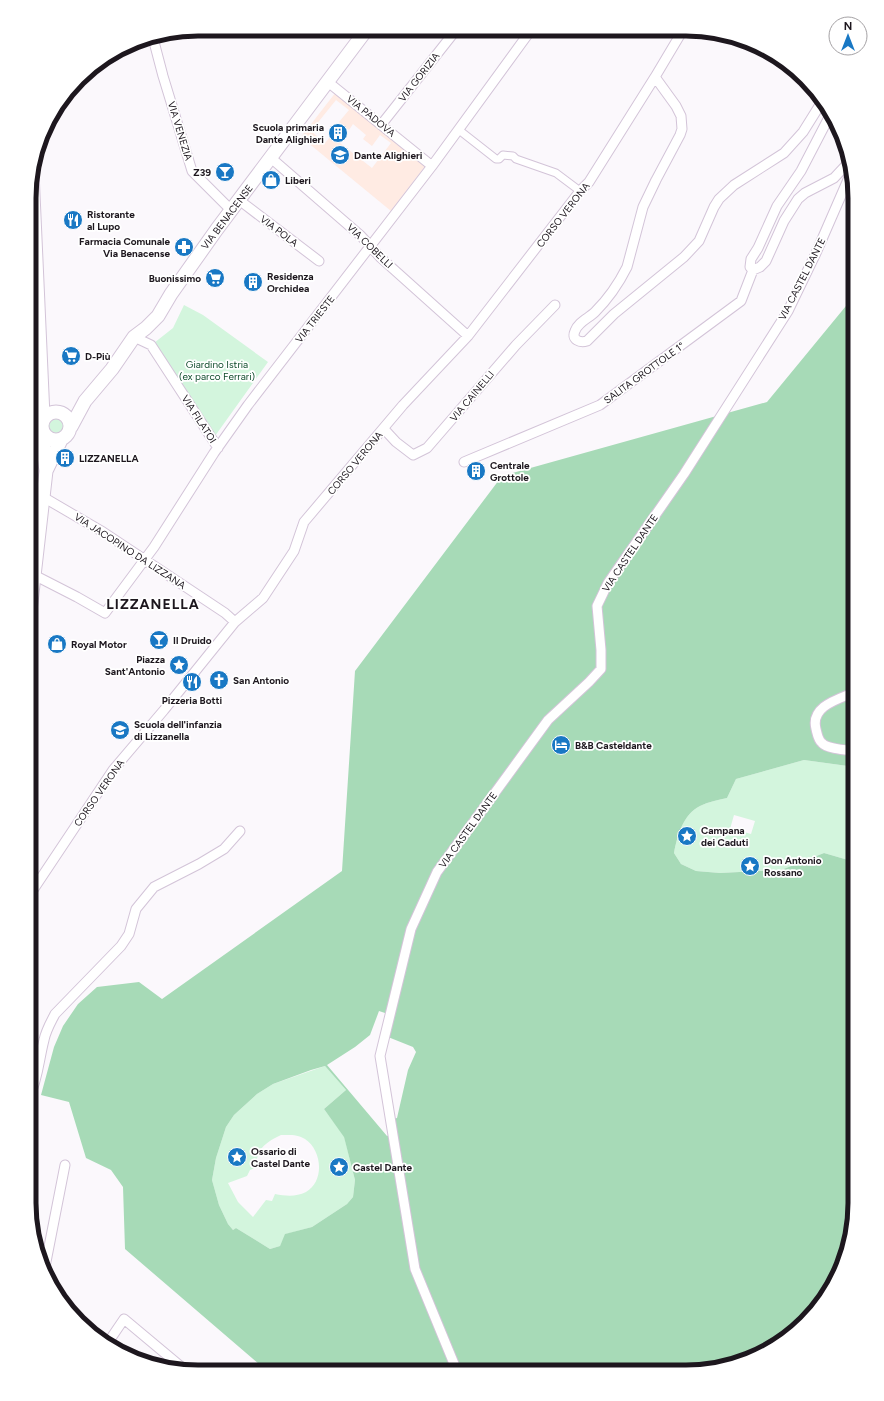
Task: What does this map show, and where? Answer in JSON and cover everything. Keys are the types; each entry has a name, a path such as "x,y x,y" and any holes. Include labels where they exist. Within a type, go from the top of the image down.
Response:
{"main road":[{"name":"VIA BENACENSE","path":"71,427 86,401 112,369 134,337 158,316 171,294 235,205 362,36"},
{"path":"36,258 44,418 42,426 44,434 46,471 36,549"},
{"path":"42,386 50,400 61,413 65,414 71,427 68,435 61,440 46,471"},
{"name":"VIA BENACENSE","path":"61,413 86,401"},
{"path":"44,418 52,413 61,413"},
{"path":"44,434 49,439 57,441 61,440"}],"street":[{"name":"VIA GORIZIA","path":"381,125 451,36"},
{"name":"VIA TRIESTE","path":"36,580 78,597 105,613 144,559 218,448 293,347 432,166 527,36"},
{"name":"CORSO VERONA","path":"36,886 113,770 164,710 193,669 235,622 263,598 294,552 304,522 403,405 468,336 580,191 589,182 656,77 680,36"},
{"name":"VIA VENEZIA","path":"154,43 192,171 235,205"},
{"path":"656,77 673,101 681,116 682,123 680,135 643,207 627,267 623,275 604,302 576,329 574,338 577,341 587,341 614,314 684,257 698,241 719,199 734,185 784,153 803,132 819,106"},
{"name":"VIA PADOVA","path":"328,82 432,166"},
{"path":"828,120 801,171 777,206 758,248 751,258 750,267 753,270 760,267 766,261 784,220 798,199 805,193 834,178 845,166"},
{"path":"458,130 496,159 499,159 503,155 513,156 516,159 556,173 580,191"},
{"name":"VIA COBELLI","path":"271,158 361,236 381,258 468,336"},
{"name":"VIA CASTEL DANTE","path":"455,1365 415,1269 380,1056 411,929 436,872 548,720 601,669 601,650 596,606 602,594 608,583 684,474 788,311 816,253 847,181"},
{"name":"VIA POLA","path":"235,205 319,261"},
{"name":"SALITA GROTTOLE 1°","path":"464,462 600,405 741,301 753,270"},
{"name":"VIA CAINELLI","path":"384,429 396,442 413,455 427,448 516,345 555,305"},
{"name":"VIA FILATOI","path":"134,337 151,346 218,448"},
{"name":"VIA JACOPINO DA LIZZANA","path":"43,497 82,519 144,559 225,613 235,622"},
{"path":"848,695 826,705 818,712 814,723 822,743 831,747 848,750"},
{"path":"36,1075 44,1039 55,1014 121,946 129,934 136,909 154,887 199,864 224,849 240,831"},
{"path":"46,1260 65,1165"},
{"path":"110,1339 124,1319 178,1364"}],"shaded area":[{"name":"Dante Alighieri","path":"336,92 426,165 391,211 301,137","holes":["336,100 349,110 339,122 349,130 353,124 366,135 363,139 372,146 380,135 391,143 372,168 331,136 325,143 311,131"]}],"green space":[{"path":"848,304 848,766 804,760 736,779 727,798 703,805 689,814 679,833 674,853 681,864 696,871 720,873 781,870 824,853 848,860 848,1213 845,1234 836,1265 821,1293 808,1310 793,1325 776,1338 748,1353 717,1362 696,1365 260,1365 125,1249 123,1187 111,1170 86,1158 69,1102 41,1095 54,1047 63,1026 78,1004 97,987 139,982 162,999 342,871 355,671 502,476 767,402","holes":["379,1011 388,1014 379,1056 392,1134 387,1136 327,1065 355,1047 370,1035","388,1037 413,1047 416,1052 408,1070 397,1118 393,1119 382,1056","325,1066 346,1090 324,1109 344,1137 355,1180 353,1197 347,1204 312,1227 285,1234 280,1246 270,1249 236,1228 233,1230 228,1224 219,1205 212,1180 216,1158 226,1127 234,1115 257,1094 273,1084"]},
{"name":"Giardino Istria (ex parco Ferrari)","path":"184,305 203,315 268,362 215,436 154,343 173,328"},
{"path":"56,419 63,424 64,427 59,434 56,435 49,430 48,427 53,420"},
{"name":"Campana dei Caduti","path":"804,760 848,766 848,860 824,853 781,870 720,873 696,871 681,864 674,853 679,833 689,814 700,806 727,798 736,779","holes":["734,815 755,821 751,834 744,832 742,836 735,834 736,830 730,829"]},
{"name":"Ossario di Castel Dante","path":"325,1066 346,1090 324,1109 344,1136 355,1180 353,1197 347,1204 312,1227 286,1234 280,1246 270,1249 236,1228 233,1230 228,1224 219,1205 212,1180 216,1158 226,1127 234,1115 257,1094 273,1084","holes":["281,1135 299,1136 311,1144 318,1158 319,1173 312,1187 306,1192 291,1196 275,1194 272,1201 266,1200 253,1217 238,1202 228,1183 247,1176 250,1170 257,1167 260,1151 266,1144"]}],"place":[{"name":"Scuola primaria Dante Alighieri","path":"338,133"},
{"name":"Dante Alighieri","path":"340,155"},
{"name":"Z39","path":"225,172"},
{"name":"Liberi","path":"271,180"},
{"name":"Ristorante al Lupo","path":"73,220"},
{"name":"Farmacia Comunale Via Benacense","path":"184,247"},
{"name":"Buonissimo","path":"215,278"},
{"name":"Residenza Orchidea","path":"253,282"},
{"name":"D-Più","path":"71,356"},
{"name":"LIZZANELLA","path":"65,458"},
{"name":"Centrale Grottole","path":"476,471"},
{"name":"Il Druido","path":"159,640"},
{"name":"Royal Motor","path":"57,644"},
{"name":"Piazza Sant'Antonio","path":"179,665"},
{"name":"San Antonio","path":"219,680"},
{"name":"Pizzeria Botti","path":"192,682"},
{"name":"Scuola dell'infanzia di Lizzanella","path":"120,730"},
{"name":"B&B Casteldante","path":"561,745"},
{"name":"Campana dei Caduti","path":"687,836"},
{"name":"Don Antonio Rossano","path":"750,866"},
{"name":"Ossario di Castel Dante","path":"237,1157"},
{"name":"Castel Dante","path":"339,1167"}],"district":[{"name":"LIZZANELLA","path":"153,604"}]}
